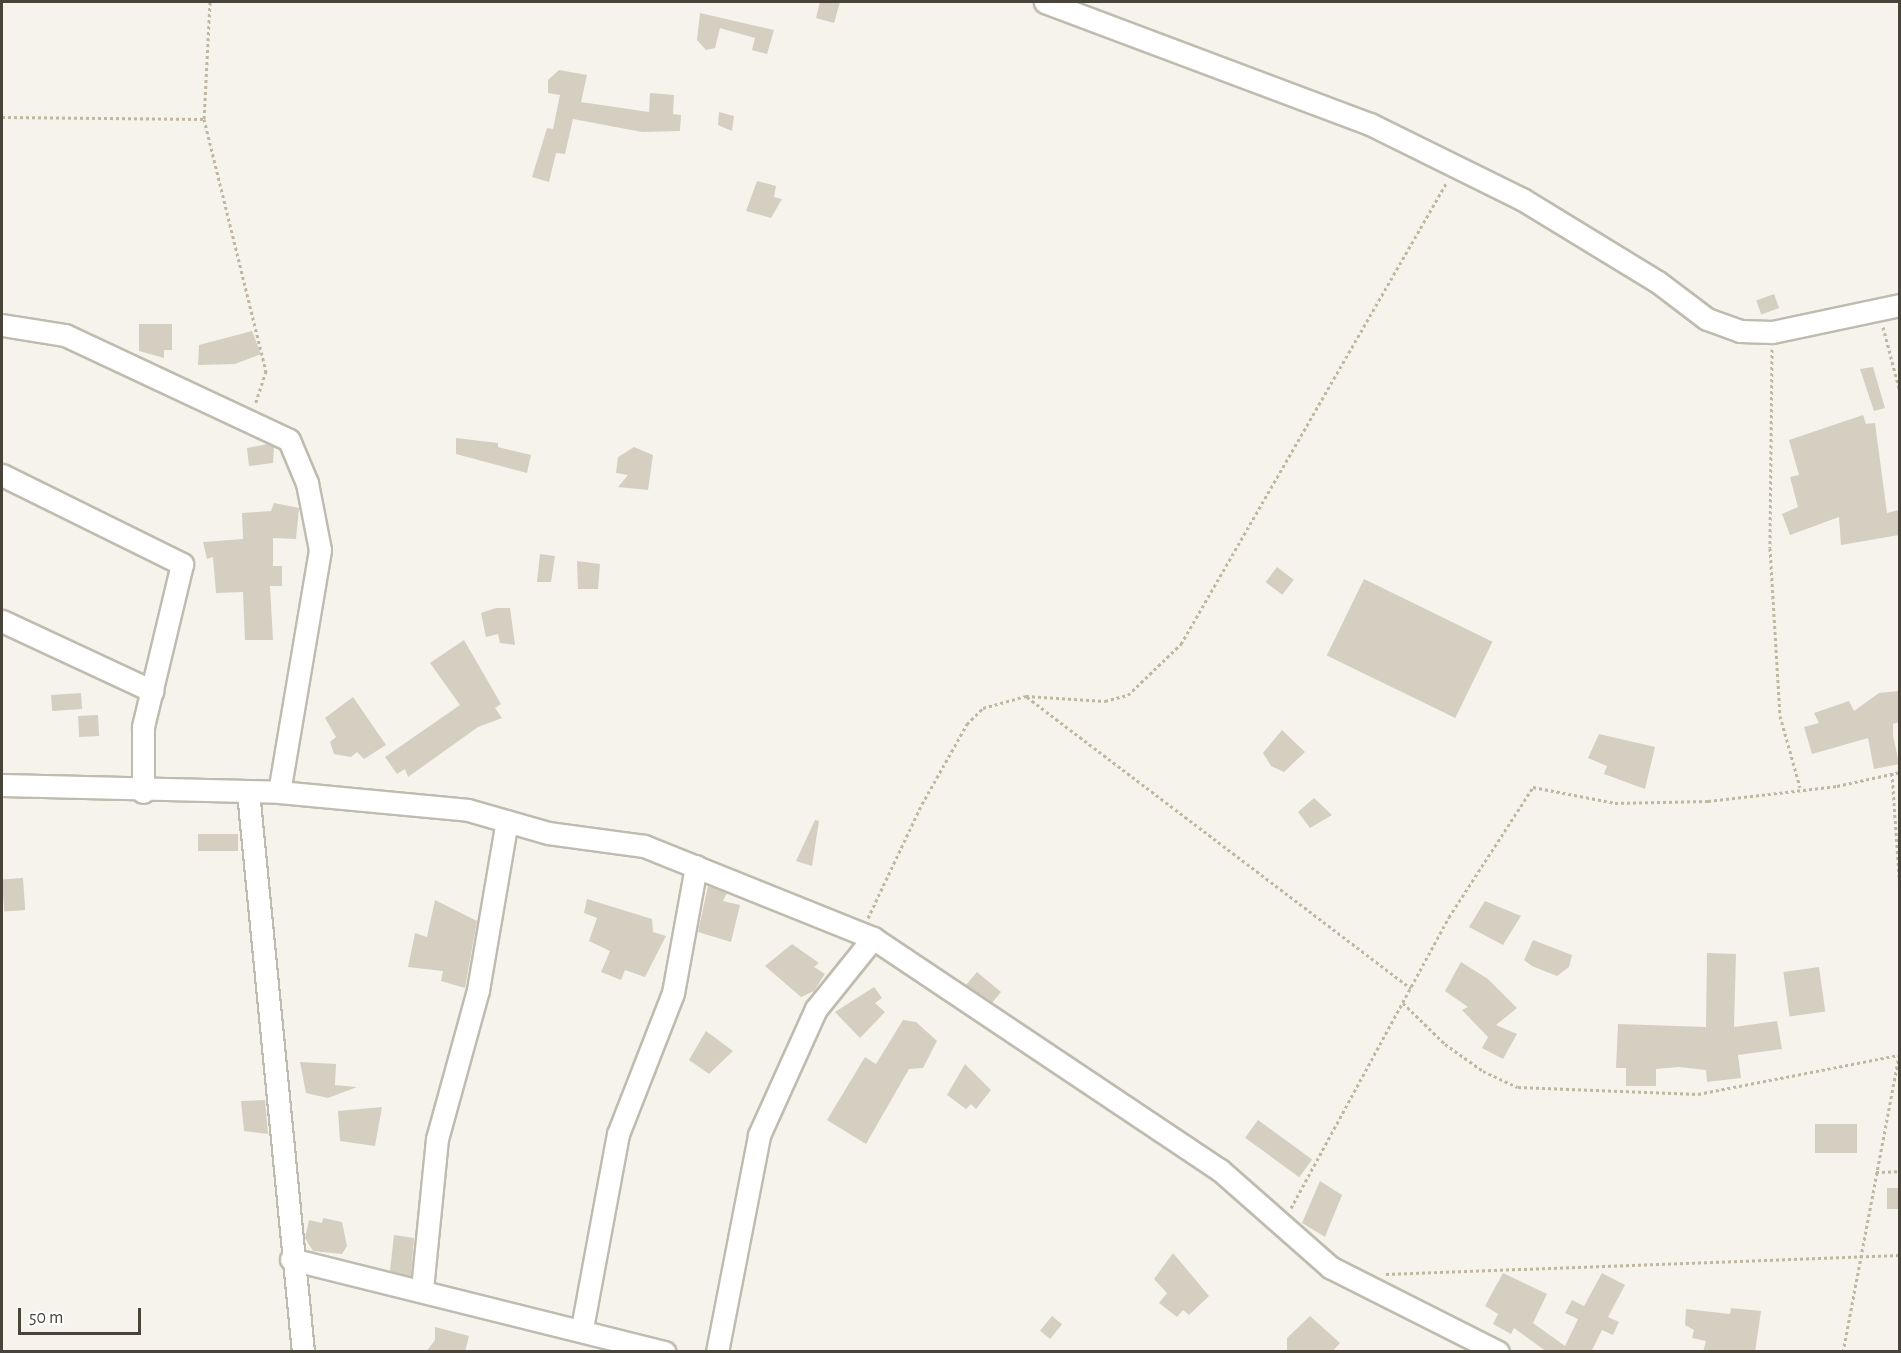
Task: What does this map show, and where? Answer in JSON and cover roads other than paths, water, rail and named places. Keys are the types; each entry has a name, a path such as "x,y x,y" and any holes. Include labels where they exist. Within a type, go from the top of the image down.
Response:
{"street":[{"path":"1046,2 1370,124 1456,167 1599,244 1707,319 1740,331 1772,332 1899,305"},
{"path":"2,325 65,335 289,440 307,483 320,542 279,792"},
{"path":"2,475 182,564 143,727 143,792"},
{"path":"2,621 152,691"},
{"path":"2,785 143,792 279,792 468,810 548,833 644,846 867,936 1128,1104 1221,1170 1330,1267 1498,1352"},
{"path":"248,792 291,1259 303,1352"},
{"path":"422,1289 437,1139 478,990 507,821"},
{"path":"582,1328 618,1134 673,993 696,866"},
{"path":"717,1352 759,1135 816,1009 867,936"},
{"path":"291,1259 582,1328 612,1345 665,1352"}]}
